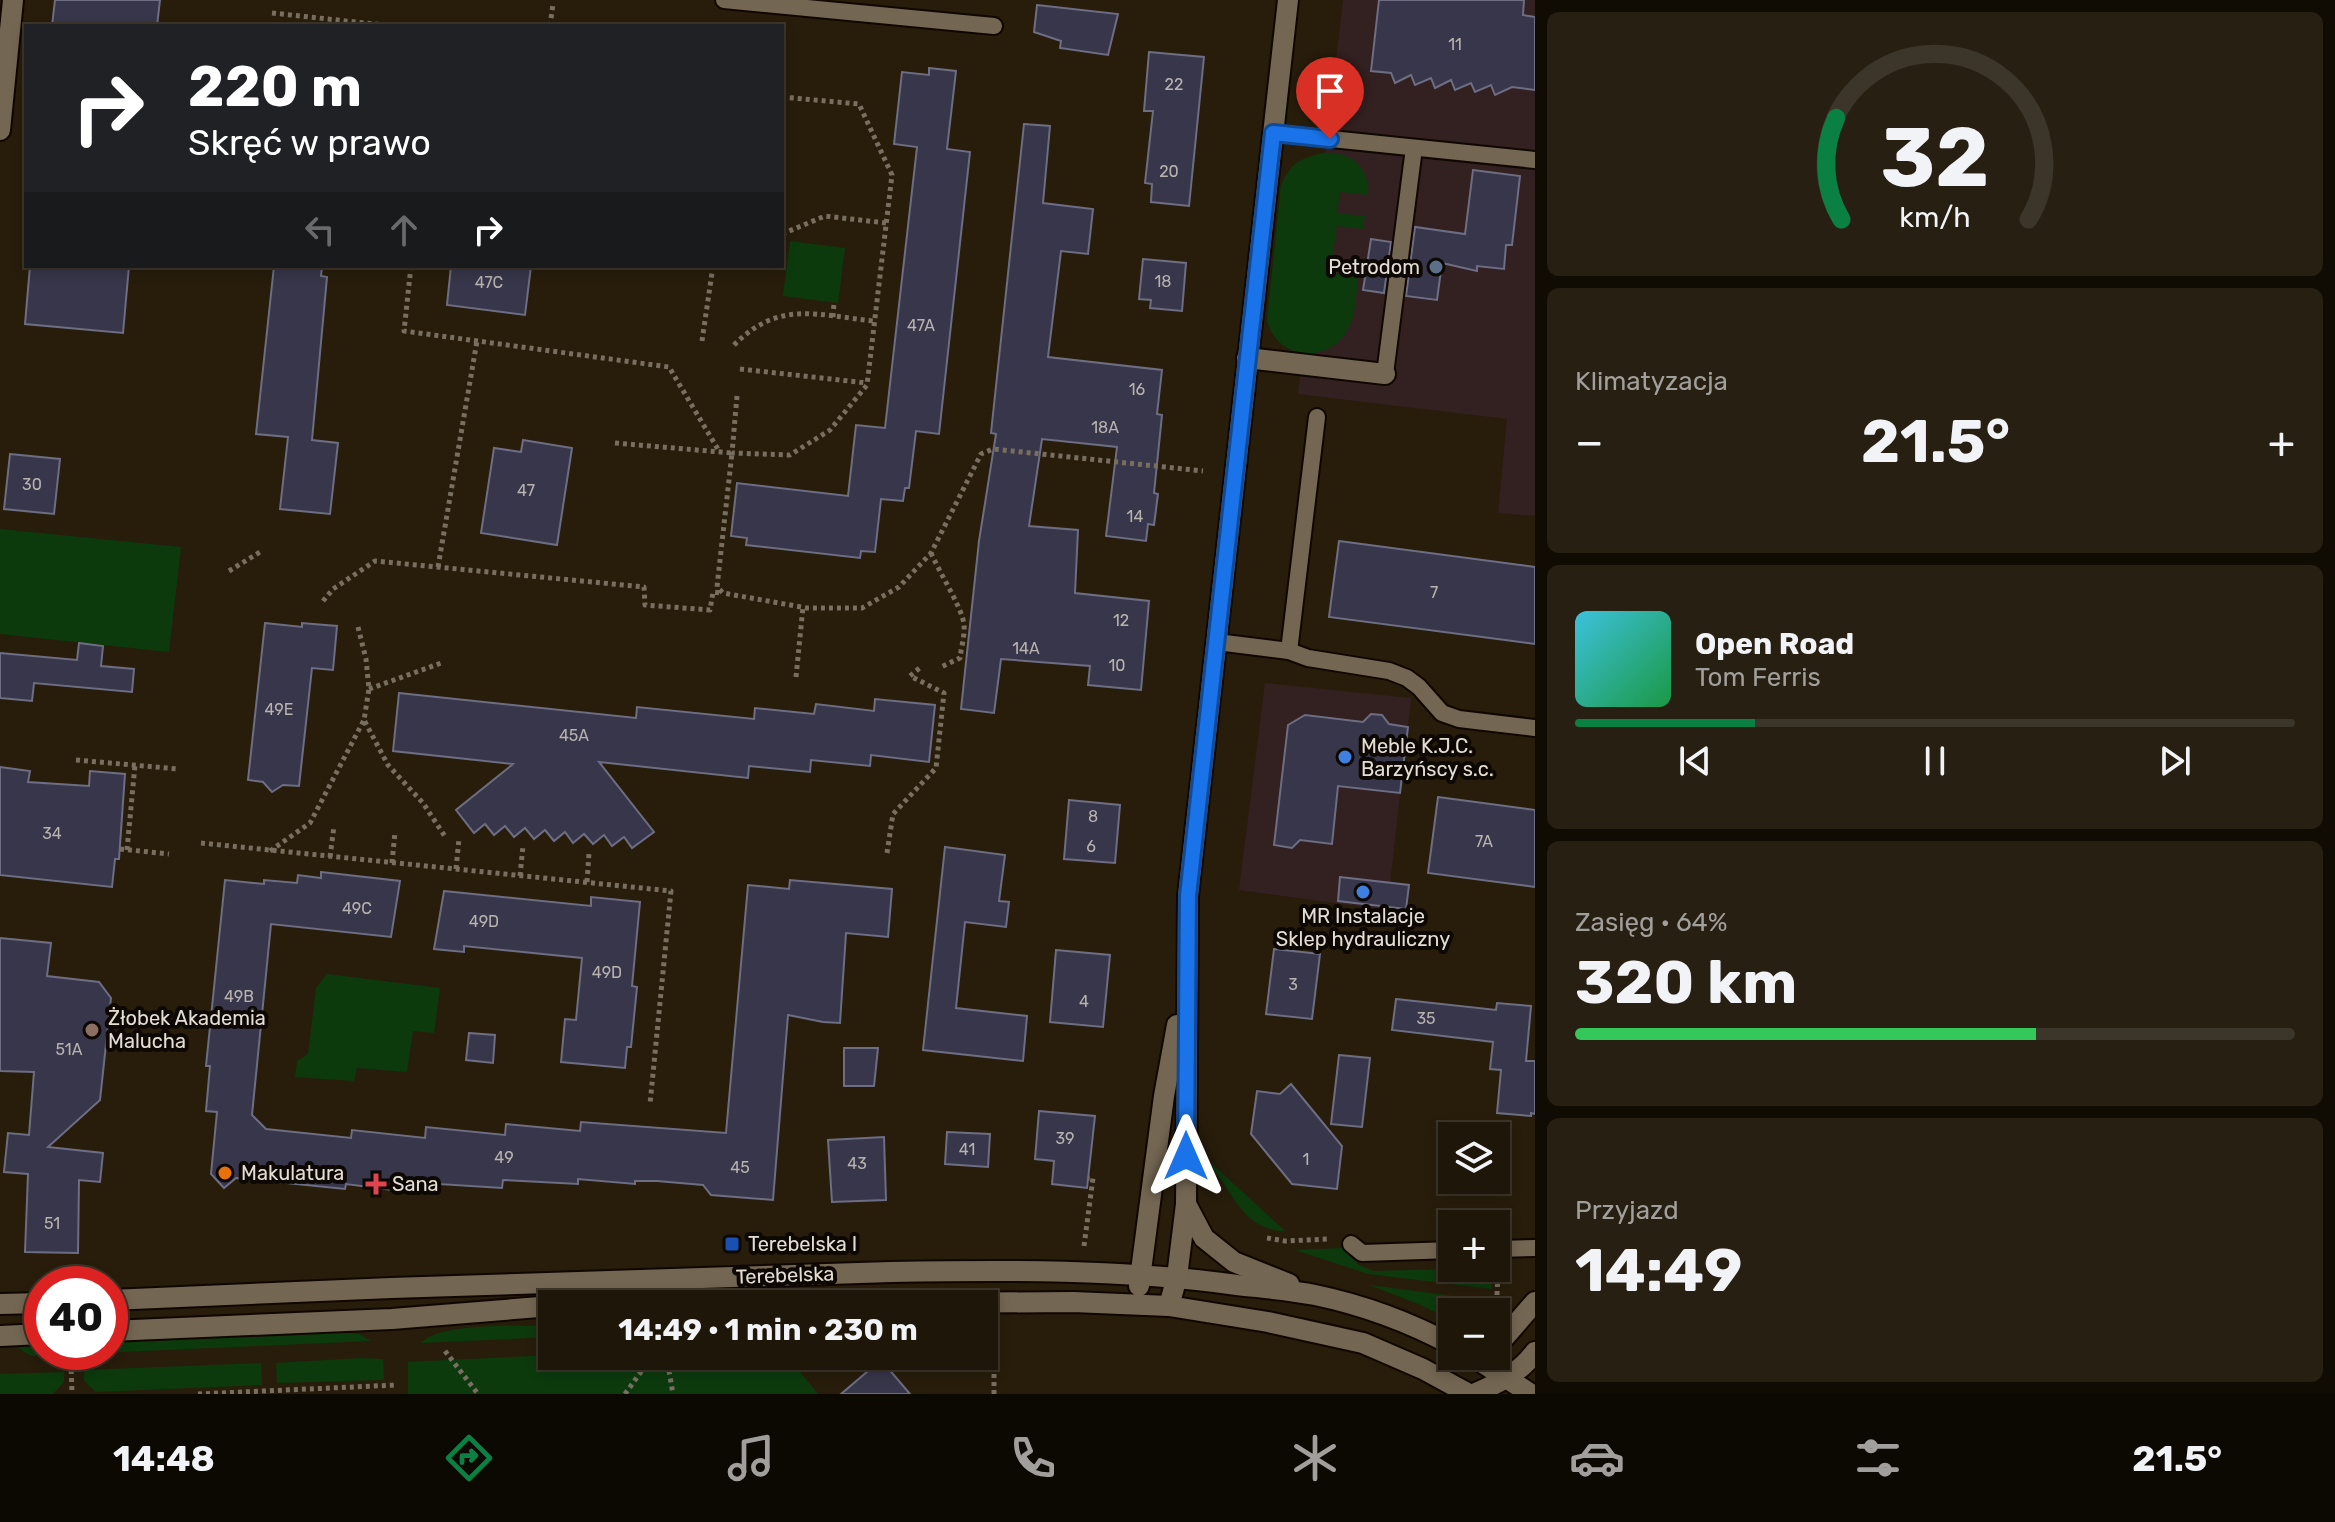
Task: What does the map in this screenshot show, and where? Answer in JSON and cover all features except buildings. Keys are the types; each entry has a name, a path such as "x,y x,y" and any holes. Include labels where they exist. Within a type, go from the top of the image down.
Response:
{"street":[{"path":"0,130 13,0"},
{"path":"1169,1306 1177,1277 1186,1204 1188,896 1288,0"},
{"path":"1247,358 1385,374"},
{"path":"1136,1303 1164,1096 1187,974"},
{"name":"Terebelska","path":"1186,1204 1204,1238 1234,1262 1315,1295 1389,1316 1438,1339"},
{"name":"Terebelska","path":"128,1299 963,1271 1140,1274 1315,1295"},
{"path":"1510,1328 1535,1302"},
{"path":"0,1304 24,1303"},
{"name":"Terebelska","path":"998,1303 1136,1303 1268,1322 1363,1343 1472,1394"},
{"path":"128,1330 392,1319 538,1307"},
{"path":"0,1336 24,1335"},
{"path":"1472,1394 1508,1378 1527,1364 1535,1352"},
{"path":"1472,1394 1479,1370"},
{"path":"1500,1370 1531,1394"}],"lane":[{"path":"724,0 810,4 994,26"},
{"path":"1273,133 1535,160"},
{"path":"1385,374 1414,148"},
{"path":"1289,651 1317,417"},
{"path":"1217,642 1289,651 1308,658 1389,671 1419,687 1442,713 1459,719 1535,728"},
{"path":"1351,1244 1362,1253 1438,1250"},
{"path":"1510,1249 1535,1248"}],"path":[{"path":"550,24 553,4"},
{"path":"272,13 374,24"},
{"path":"615,443 790,455 830,430 867,383 892,175 859,104 784,97"},
{"path":"784,233 825,216 886,223"},
{"path":"411,268 404,331 669,367 720,452"},
{"path":"702,341 713,268"},
{"path":"833,317 834,303"},
{"path":"734,345 759,323 784,314 874,321"},
{"path":"438,567 477,341"},
{"path":"740,369 867,383"},
{"path":"723,593 717,587 737,396"},
{"path":"323,601 333,589 375,561 644,587 645,605 710,610 713,592 803,607 862,608 899,587 931,553 981,454 993,449 1203,471"},
{"path":"229,571 260,552"},
{"path":"931,553 961,611 964,625 960,658 939,668"},
{"path":"796,677 803,607"},
{"path":"269,851 310,823 364,720 369,689 358,627"},
{"path":"369,689 444,662"},
{"path":"887,853 893,814 936,768 944,693 910,676 922,666"},
{"path":"364,720 388,765 423,803 446,838"},
{"path":"76,760 178,769"},
{"path":"135,765 124,849 169,854"},
{"path":"330,857 334,826"},
{"path":"392,863 395,832"},
{"path":"456,869 459,839"},
{"path":"201,843 671,891 650,1104"},
{"path":"520,876 523,846"},
{"path":"587,882 589,853"},
{"path":"1084,1246 1093,1178 1088,1178"},
{"path":"1267,1238 1285,1241 1328,1239"},
{"path":"445,1351 478,1394"},
{"path":"71,1370 72,1394"},
{"path":"625,1394 640,1370"},
{"path":"668,1370 673,1394"},
{"path":"994,1370 994,1394"},
{"path":"198,1394 397,1385"}],"shaded area":[{"path":"1343,0 1535,0 1535,516 1498,513 1507,419 1298,394"},
{"path":"1265,683 1411,698 1387,910 1239,890"}],"green space":[{"path":"1323,153 1342,155 1356,162 1366,176 1368,195 1340,192 1337,213 1365,216 1363,229 1337,226 1330,272 1358,277 1352,320 1337,343 1326,350 1302,353 1280,343 1267,320 1281,185 1297,163"},
{"path":"790,241 845,248 838,303 783,296"},
{"path":"0,529 181,547 169,652 0,634"},
{"path":"327,974 440,988 434,1033 413,1031 407,1072 357,1068 354,1081 295,1077 297,1061 308,1054 316,988"},
{"path":"1211,1163 1284,1231 1264,1227 1248,1216"},
{"path":"1342,1248 1359,1265 1373,1271 1438,1269 1438,1282 1492,1282 1492,1289 1368,1274 1295,1250"},
{"path":"1369,1285 1469,1298 1438,1298 1438,1314"},
{"path":"538,1326 538,1338 421,1343 445,1331"},
{"path":"338,1331 359,1334 371,1341 128,1352 128,1341"},
{"path":"538,1356 538,1370 798,1370 818,1394 408,1394 408,1362"},
{"path":"383,1359 384,1380 277,1383 276,1363"},
{"path":"261,1363 262,1385 96,1392 84,1381 84,1370"},
{"path":"64,1372 64,1382 53,1394 0,1394 0,1374"}],"place":[{"name":"Petrodom","path":"1436,267"},
{"name":"Meble K.J.C. Barzyńscy s.c.","path":"1345,757"},
{"name":"MR Instalacje Sklep hydrauliczny","path":"1363,892"},
{"name":"Żłobek Akademia Malucha","path":"92,1030"},
{"name":"Makulatura","path":"225,1173"},
{"name":"Sana","path":"376,1184"},
{"name":"Terebelska I","path":"732,1244"}],"route":[{"path":"1186,1156 1188,896 1273,133 1330,139"}]}
